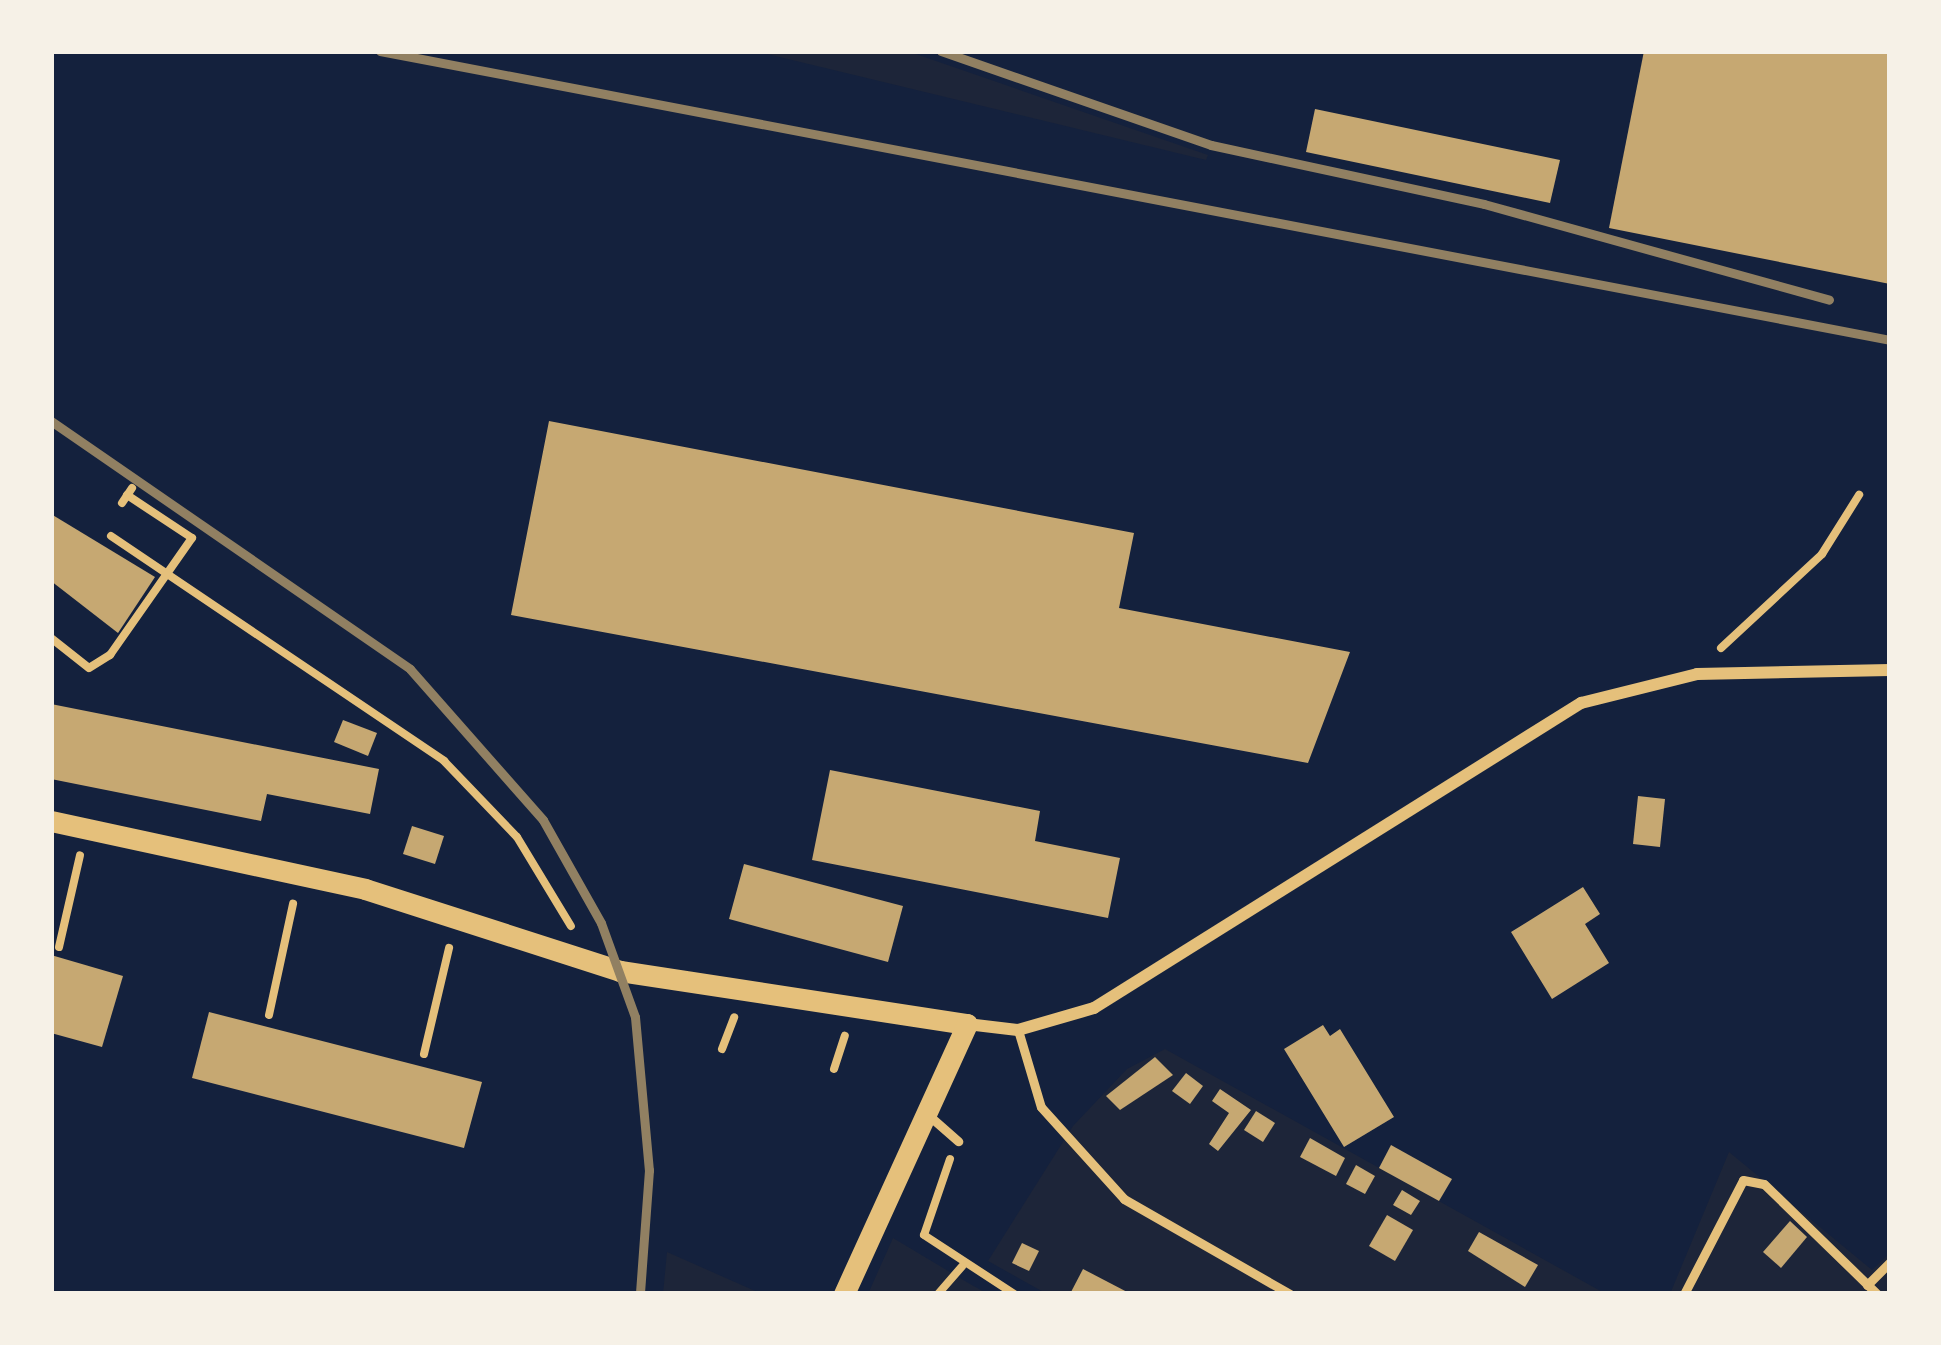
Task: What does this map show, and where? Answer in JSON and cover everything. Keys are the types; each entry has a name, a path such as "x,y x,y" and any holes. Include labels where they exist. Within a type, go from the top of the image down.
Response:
{"street":[{"path":"51,821 300,874 576,957 707,988 1018,1030 1094,1008 1564,712 1637,682 1697,674 1890,670"},
{"path":"844,1294 967,1024"}],"lane":[{"path":"1018,1030 1041,1106 1124,1199 1289,1294"},
{"path":"926,1113 958,1141"},
{"path":"1684,1294 1743,1180 1764,1184 1877,1294"},
{"path":"1868,1285 1890,1262"}],"path":[{"path":"51,638 89,668 110,656 192,538 127,495"},
{"path":"1697,674 1785,577 1822,554 1859,495"},
{"path":"111,536 456,772 559,898 576,957"},
{"path":"58,947 86,830"},
{"path":"269,1015 300,874"},
{"path":"424,1054 457,918"},
{"path":"958,1141 922,1225 962,1266 1014,1294"},
{"path":"938,1294 962,1266"}],"shaded area":[{"path":"755,51 907,51 1208,155 1206,160"},
{"path":"1165,1049 1606,1294 1047,1294 988,1261 1073,1126 1127,1069"},
{"path":"1729,1152 1872,1270 1890,1253 1890,1294 1670,1294"},
{"path":"893,1238 970,1284 988,1294 868,1294"},
{"path":"667,1252 762,1294 663,1294"}],"building":[{"path":"1644,51 1890,51 1890,284 1609,228"},
{"path":"1315,109 1560,160 1550,203 1306,152"},
{"path":"549,421 1134,533 1119,608 1350,652 1308,763 511,615"},
{"path":"51,514 155,577 118,633 51,581"},
{"path":"51,704 379,769 370,814 267,794 261,821 51,779"},
{"path":"343,720 377,733 368,756 334,742"},
{"path":"830,770 1040,811 1035,841 1120,858 1108,918 812,860"},
{"path":"1638,796 1665,799 1660,847 1633,844"},
{"path":"412,826 444,836 435,864 403,854"},
{"path":"744,864 903,906 888,962 729,919"},
{"path":"1583,887 1600,914 1585,924 1609,963 1552,999 1511,932"},
{"path":"51,955 123,976 102,1047 51,1033"},
{"path":"209,1012 482,1082 464,1148 192,1078"},
{"path":"1323,1025 1330,1036 1340,1029 1394,1117 1344,1147 1284,1049"},
{"path":"1155,1057 1173,1075 1120,1110 1106,1096"},
{"path":"1186,1073 1203,1086 1190,1104 1172,1091"},
{"path":"1220,1089 1251,1110 1218,1151 1209,1144 1229,1113 1212,1101"},
{"path":"1256,1111 1275,1123 1263,1142 1244,1130"},
{"path":"1310,1138 1345,1158 1336,1176 1300,1157"},
{"path":"1391,1145 1452,1179 1439,1201 1379,1168"},
{"path":"1356,1165 1375,1176 1365,1194 1346,1184"},
{"path":"1402,1190 1420,1201 1411,1215 1393,1205"},
{"path":"1387,1215 1413,1230 1395,1261 1369,1246"},
{"path":"1790,1221 1807,1237 1781,1268 1763,1252"},
{"path":"1479,1232 1538,1265 1525,1287 1468,1251"},
{"path":"1022,1243 1039,1251 1029,1271 1012,1263"},
{"path":"1083,1269 1131,1294 1070,1294"}],"railway":[{"path":"380,51 1890,340"},
{"path":"941,51 1211,145 1484,204 1829,300"},
{"path":"51,421 410,669 543,820 601,923 635,1017 649,1170 640,1294"}]}
